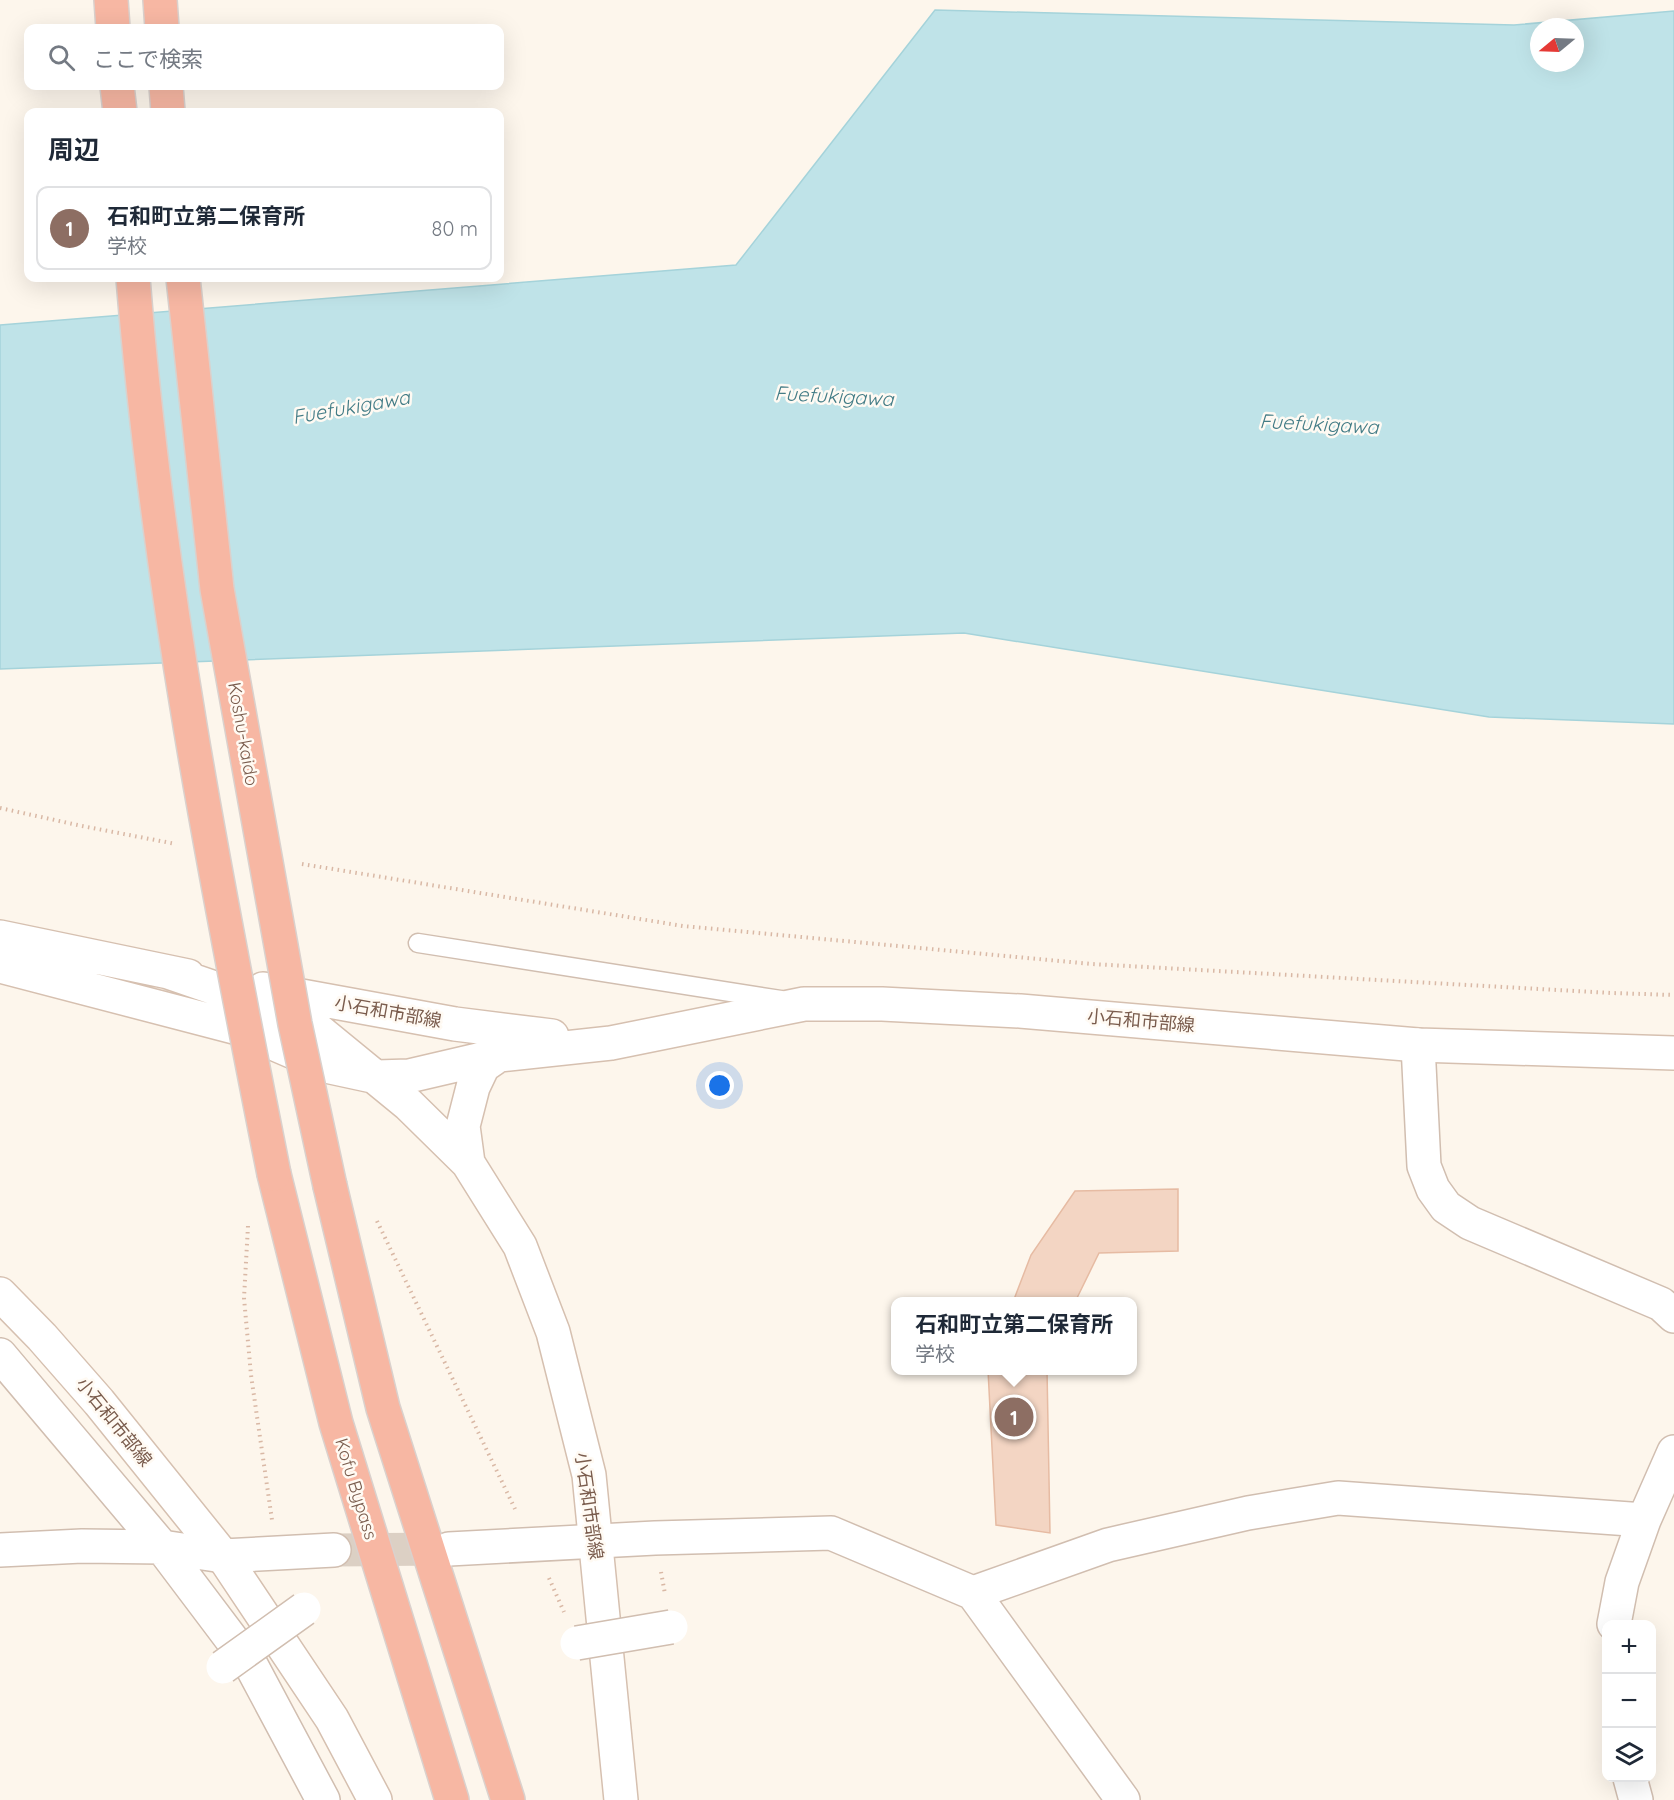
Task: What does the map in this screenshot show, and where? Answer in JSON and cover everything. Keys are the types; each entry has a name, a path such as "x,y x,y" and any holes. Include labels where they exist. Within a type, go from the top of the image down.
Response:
{"highway":[{"path":"111,0 113,24"},
{"path":"160,0 162,24"},
{"path":"117,90 120,108"},
{"path":"166,90 168,108"},
{"name":"Kofu Bypass","path":"133,282 139,353 168,590 228,945 274,1174 336,1423 452,1800"},
{"name":"Koshu-kaido","path":"183,282 217,589 294,1024 383,1408 508,1800"}],"main road":[{"name":"小石和市部線","path":"0,936 168,972 455,1024 611,1043"},
{"name":"小石和市部線","path":"0,966 238,1028 326,1066 376,1077 409,1076 499,1055 611,1043 804,1004 882,1004 1020,1011 1418,1045 1674,1053"},
{"name":"小石和市部線","path":"168,972 267,1006 314,1027 408,1104 468,1163 520,1246 553,1332 589,1475 621,1800"},
{"path":"1418,1045 1424,1166 1433,1189 1446,1207 1470,1223 1661,1304 1674,1316"},
{"name":"小石和市部線","path":"468,1163 463,1126 473,1087 483,1066 499,1055"},
{"name":"小石和市部線","path":"0,1294 42,1337 99,1402 223,1556 332,1719 375,1800"},
{"path":"0,1354 162,1547 251,1665 323,1800"},
{"path":"1615,1620 1622,1582 1644,1520 1674,1452"},
{"path":"973,1593 1108,1545 1248,1513 1338,1498 1644,1520"},
{"path":"449,1549 655,1538 831,1533 973,1593 1123,1800"},
{"path":"0,1550 82,1546 162,1547 223,1556 334,1550"},
{"path":"223,1667 304,1609"},
{"path":"577,1643 670,1628"},
{"path":"1631,1782 1636,1800"}],"lane":[{"path":"418,943 804,1004"}],"path":[{"path":"0,808 181,844"},
{"path":"298,863 683,926 1092,964 1674,995"},
{"path":"375,1217 543,1564 577,1643"},
{"path":"249,1221 244,1298 251,1376 277,1553"},
{"path":"655,1538 670,1628"}],"water":[{"name":"Fuefukigawa","path":"935,10 1530,24 1530,72 1584,72 1584,19 1674,11 1674,724 1489,717 964,633 0,669 0,325 736,265"}],"building":[{"path":"1178,1189 1178,1251 1099,1253 1077,1297 1015,1297 1031,1255 1075,1191"},
{"path":"988,1375 1047,1375 1050,1533 996,1525"}],"tunnel":[{"path":"334,1550 449,1549"}],"place":[{"name":"石和町立第二保育所","path":"1014,1417"}]}
